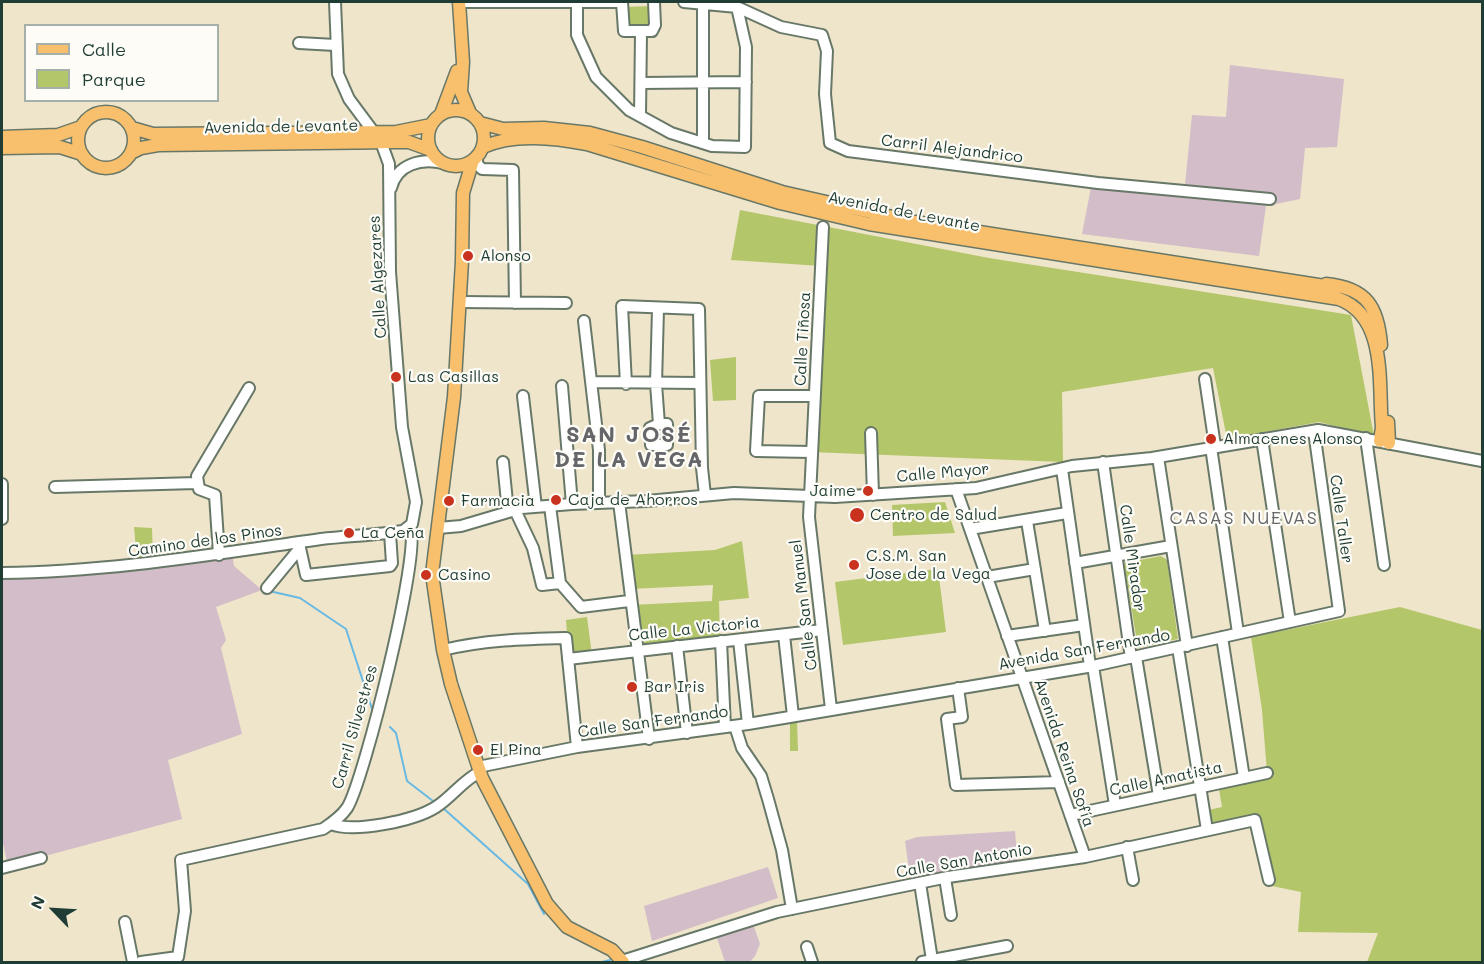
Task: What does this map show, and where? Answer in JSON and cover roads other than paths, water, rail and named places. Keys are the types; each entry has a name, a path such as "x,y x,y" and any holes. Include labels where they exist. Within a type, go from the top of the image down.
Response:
{"main road":[{"path":"459,2 462,52 461,92 470,113 480,123 484,135 463,193"},
{"path":"462,52 441,114 431,125 428,140 431,150 447,164 460,181 463,193 461,302 454,397 432,581 443,650 451,684 479,770 553,913 571,929 612,950 623,962"},
{"path":"441,114 455,110 470,113"},
{"path":"2,137 58,135 81,127 92,116 107,112 122,116 132,128 134,138 131,153 121,164 107,168 92,165 82,154 78,144 81,127"},
{"name":"Avenida de Levante","path":"480,123 503,129 544,128 590,133 642,147 782,192 904,219 1332,287 1334,293 1327,297"},
{"name":"Avenida de Levante","path":"131,153 141,148 158,145 378,137 431,125"},
{"name":"Avenida de Levante","path":"132,128 153,134 378,137 409,142 431,150"},
{"name":"Avenida de Levante","path":"478,155 506,140 562,140 587,144 780,203 869,224 1327,297 1352,305 1364,316 1372,330 1384,442"},
{"path":"2,148 60,147 82,154"},
{"path":"447,164 463,165 478,155"},
{"name":"Avenida de Levante","path":"1298,281 1348,287 1362,295 1374,310 1380,326 1384,442"}],"street":[{"name":"Calle Algezares","path":"335,2 338,74 357,111 378,137 389,164 389,263 400,400 416,502 415,515 410,527"},
{"path":"459,2 622,2 624,31 641,33 652,31 655,25 654,2"},
{"path":"577,2 577,35 597,77 629,110 671,133 703,143 745,147 746,47 737,7 684,2"},
{"path":"703,3 703,143"},
{"name":"Carril Alejandrico","path":"737,7 781,27 822,35 827,51 825,94 830,143 848,152 1092,182 1270,199"},
{"path":"640,116 641,33"},
{"path":"299,43 335,45"},
{"path":"641,83 746,82"},
{"path":"478,155 477,164 482,169 513,170 515,303"},
{"path":"390,194 394,178 406,166 422,161 447,164"},
{"name":"Calle Tiñosa","path":"810,497 823,227"},
{"path":"461,302 566,303"},
{"path":"626,384 622,306 699,309 702,468 705,495"},
{"path":"658,309 656,384 659,424"},
{"path":"584,321 593,382 599,450 599,503"},
{"path":"1205,379 1238,633"},
{"path":"593,382 700,383"},
{"path":"562,386 572,504"},
{"path":"219,555 215,495 199,489 196,476 249,388"},
{"path":"523,396 536,507"},
{"path":"812,452 756,451 759,396 815,396"},
{"name":"Calle Mayor","path":"438,528 451,528 512,511 572,504 742,493 810,497 956,489 994,484 1103,462 1158,457 1314,431 1366,438 1482,461"},
{"name":"Calle Taller","path":"1314,431 1340,611"},
{"path":"872,433 873,495"},
{"path":"1366,438 1384,565"},
{"path":"1262,439 1290,622"},
{"path":"1158,457 1207,830"},
{"path":"503,462 512,511 533,548 542,585 560,583"},
{"name":"Calle Mirador","path":"1103,462 1116,555 1159,796"},
{"path":"1062,469 1084,625 1116,805"},
{"path":"55,487 196,483"},
{"path":"2,484 4,503 2,519"},
{"name":"Avenida Reina Sofía","path":"956,489 1085,857"},
{"name":"Calle San Manuel","path":"810,497 810,527 831,709"},
{"path":"619,502 635,650 649,739"},
{"path":"550,506 560,583 581,607 629,601"},
{"path":"970,529 1068,513"},
{"path":"1027,521 1045,631"},
{"name":"Camino de los Pinos","path":"2,573 84,571 390,533 403,531 410,527"},
{"name":"Carril Silvestres","path":"331,824 348,807 357,785 378,710 410,570 414,532 410,527"},
{"path":"300,545 306,575 390,566 392,563 390,533"},
{"path":"267,588 300,545"},
{"path":"1075,562 1171,546"},
{"path":"987,577 1035,569"},
{"name":"Avenida San Fernando","path":"831,709 1092,666 1340,611"},
{"path":"1007,636 1084,625"},
{"name":"Calle La Victoria","path":"568,659 822,630"},
{"path":"784,635 793,716"},
{"path":"1222,637 1244,778"},
{"path":"443,650 483,642 566,638 577,747"},
{"path":"739,640 748,724"},
{"path":"721,641 730,727 761,776 782,850 792,909"},
{"path":"677,646 687,733"},
{"path":"958,688 962,717 947,719 956,785 1059,782"},
{"name":"Calle San Fernando","path":"479,770 577,747 730,727 831,709"},
{"path":"141,963 180,960 185,911 181,860 323,829 331,824 365,827 434,809 479,770"},
{"name":"Calle Amatista","path":"1071,815 1267,773"},
{"name":"Calle San Antonio","path":"623,962 792,909 945,878 1085,857 1255,820 1269,880"},
{"path":"1127,847 1133,880"},
{"path":"2,868 41,858"},
{"path":"945,878 951,915"},
{"path":"920,883 927,962 1007,946"},
{"path":"125,922 133,963"},
{"path":"807,947 812,963"}],"waterway":[{"path":"269,591 300,598 346,629 373,712"},
{"path":"390,727 396,733 407,781 433,801"},
{"path":"443,808 528,884 544,914"},
{"path":"602,962 610,960"}],"place":[{"name":"Alonso","path":"468,256"},
{"name":"Las Casillas","path":"396,377"},
{"name":"Almacenes Alonso","path":"1211,439"},
{"name":"Jaime","path":"868,491"},
{"name":"Caja de Ahorros","path":"556,500"},
{"name":"Farmacia","path":"449,501"},
{"name":"Centro de Salud","path":"857,515"},
{"name":"La Ceña","path":"349,533"},
{"name":"C.S.M. San Jose de la Vega","path":"854,565"},
{"name":"Casino","path":"426,575"},
{"name":"Bar Iris","path":"632,687"},
{"name":"El Pina","path":"478,750"}],"district":[{"name":"SAN JOSÉ DE LA VEGA","path":"629,448"},
{"name":"CASAS NUEVAS","path":"1244,518"}]}
